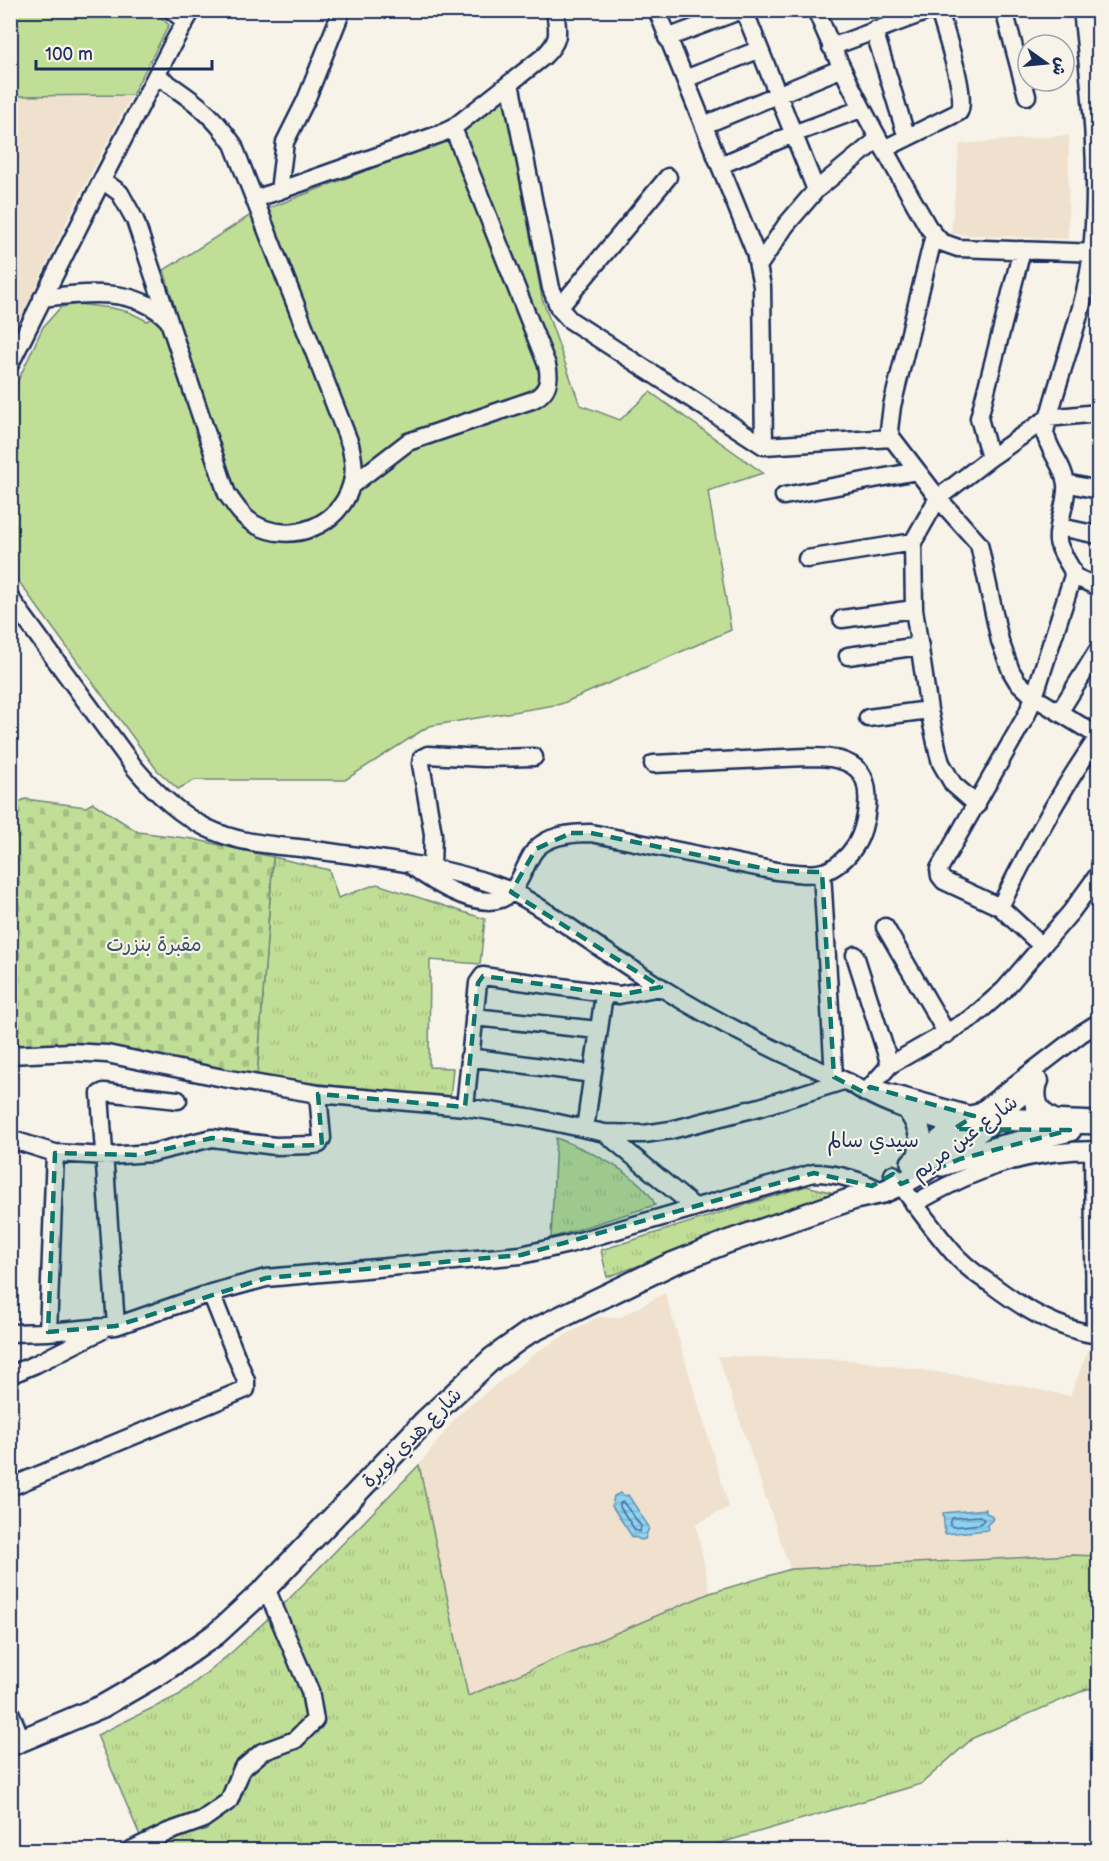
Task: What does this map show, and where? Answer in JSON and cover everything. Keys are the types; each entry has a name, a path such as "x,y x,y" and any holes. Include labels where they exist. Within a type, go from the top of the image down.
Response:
{"main road":[{"path":"1036,1084 1035,1103 1039,1111 1062,1126 1097,1143"},
{"path":"910,1112 921,1134 921,1165 996,1148 1062,1126"},
{"path":"977,1123 1062,1126 1098,1123"},
{"name":"شارع عين مريم","path":"881,1187 921,1165 977,1123"},
{"name":"شارع هدي نويرة","path":"16,1743 103,1706 162,1672 216,1634 266,1588 425,1421 493,1358 528,1333 669,1265 881,1187"}],"street":[{"path":"279,191 285,142 306,100 342,10"},
{"path":"255,200 453,128 555,46 558,36 555,10"},
{"path":"657,10 721,165 759,265 762,286 764,446"},
{"path":"668,38 743,10 816,190"},
{"path":"816,10 840,69 861,109 933,235 941,242 952,247 1095,253"},
{"path":"831,46 931,10"},
{"path":"759,265 786,225 816,190 881,144 907,138 959,112 962,108 961,91 939,10"},
{"path":"1004,10 1027,96"},
{"path":"1042,946 1000,907 948,884 940,876 939,869 1019,731 1034,697 1073,576 1058,541 1066,483 1064,473 1045,432 1095,253 1096,120 1092,46 1082,10"},
{"path":"10,364 102,180 189,16 171,11"},
{"path":"874,30 907,138"},
{"path":"685,79 758,50"},
{"path":"704,125 840,69"},
{"path":"102,180 120,193 135,220 227,494 238,511 253,524 272,532 292,534 311,529 329,519 343,504 352,485 354,465 350,444 233,144 221,127 194,100 157,76"},
{"path":"510,82 551,288 559,308 578,326 764,446 892,438"},
{"path":"721,165 793,134 861,109"},
{"path":"352,485 408,442 538,398 548,384 547,365 453,128"},
{"path":"559,308 668,177"},
{"path":"933,235 891,406 889,430 892,438 916,471 979,544 1000,640 1007,663 1017,681 1034,697 1060,711 1096,744 1031,844 1000,907"},
{"path":"990,458 979,418 1022,250"},
{"path":"42,298 100,293 123,297 146,304 160,312 170,322"},
{"path":"977,805 953,784 938,752 929,710 914,609 913,542 938,498 990,458 1048,418 1098,413"},
{"path":"784,496 916,471"},
{"path":"1066,483 1098,490"},
{"path":"1060,527 1098,535"},
{"path":"807,559 913,542"},
{"path":"1073,576 1098,587"},
{"path":"10,598 134,767 155,791 176,809 206,828 235,839 432,868 495,885 529,901 661,987 747,1036 910,1112 977,1123"},
{"path":"842,619 914,609"},
{"path":"848,656 920,646"},
{"path":"1060,711 1098,650"},
{"path":"868,718 929,710"},
{"path":"432,868 433,834 421,764 422,758 428,755 483,758 534,757"},
{"path":"408,864 441,887 461,895 491,900 503,898 511,892 536,849 556,837 571,833 591,833 776,871 822,872 834,867 844,859 855,846 861,832 867,789 864,777 856,768 843,761 828,757 807,757 653,765"},
{"path":"822,872 843,1080"},
{"path":"867,1090 890,1065 972,1018 1004,990 1098,875"},
{"path":"885,927 947,1034"},
{"path":"855,955 890,1065"},
{"path":"465,1107 478,983 483,976 619,995 661,987"},
{"path":"585,1129 604,994"},
{"path":"474,1017 598,1030"},
{"name":"شارع عين مريم","path":"977,1123 1036,1084 1071,1054 1098,1024"},
{"name":"شارع عين مريم","path":"977,1123 1011,1088 1082,1033 1098,1024"},
{"path":"10,1055 71,1052 107,1054 223,1078 318,1094 465,1107 605,1133 644,1134 671,1130 760,1107 843,1080"},
{"path":"469,1057 592,1074"},
{"path":"939,1107 976,1101 1011,1088"},
{"path":"867,1090 939,1107 977,1123"},
{"path":"112,1327 106,1156 101,1092 178,1100"},
{"path":"10,1139 55,1153 106,1156 152,1153 212,1137 275,1146 319,1144 322,1138 318,1094"},
{"path":"605,1133 693,1206"},
{"path":"10,1375 112,1327 211,1293 266,1278 521,1255 569,1244 693,1206 814,1173 837,1175 881,1187 914,1204 960,1261 1000,1291 1030,1312 1054,1324 1078,1332 1097,1335 1097,1143 1007,1161 945,1186 914,1204"},
{"path":"48,1332 55,1153"},
{"path":"10,1487 246,1389 246,1381 211,1293"},
{"path":"10,1333 112,1327"},
{"path":"131,1851 168,1832 202,1820 229,1802 242,1769 262,1752 296,1740 315,1720 309,1691 266,1588"},
{"path":"10,1712 16,1743"}],"highlighted area":[{"path":"571,833 591,833 776,871 822,872 834,1077 865,1093 870,1087 974,1116 954,1129 1070,1130 960,1159 901,1184 893,1174 872,1186 814,1173 521,1255 266,1278 116,1326 48,1332 55,1153 141,1155 212,1138 275,1146 322,1145 318,1094 465,1107 478,983 483,976 619,995 661,987 511,892 536,849"}],"shaded area":[{"path":"132,95 75,204 11,339 11,96"},
{"path":"1069,135 1068,239 951,234 960,144"},
{"path":"665,1293 729,1507 696,1524 710,1593 468,1696 419,1465 458,1415 538,1351 597,1317 619,1318"},
{"path":"1089,1348 1098,1350 1098,1556 1073,1555 790,1569 718,1356 850,1360 992,1380 1070,1396"}],"green space":[{"path":"10,11 154,11 169,25 132,95 11,96"},
{"path":"504,96 542,298 580,405 620,420 650,392 763,473 708,491 731,630 561,704 429,726 345,780 195,780 178,789 157,770 11,571 11,396 43,327 61,307 77,304 129,312 147,321 175,309 164,270 251,215 450,138"},
{"name":"مقبرة بنزرت","path":"25,799 86,807 93,803 138,832 193,839 273,857 257,1076 78,1044 11,1048 11,806"},
{"path":"273,857 329,870 338,898 377,884 485,919 480,964 430,960 429,1067 453,1068 450,1100 257,1076"},
{"path":"556,1138 597,1156 627,1174 649,1194 655,1205 551,1238"},
{"path":"806,1186 838,1194 607,1277 601,1250"},
{"path":"419,1465 468,1696 710,1593 791,1569 1073,1555 1098,1556 1098,1688 1087,1689 973,1738 921,1784 697,1850 112,1850 141,1838 97,1735 179,1695 232,1652 285,1603"}],"water":[{"path":"620,1493 628,1495 649,1527 645,1539 633,1538 612,1506 614,1496"},
{"path":"986,1509 986,1513 993,1519 987,1525 988,1530 945,1534 943,1513"}],"district":[{"name":"سيدي سالم","path":"873,1140"}]}
